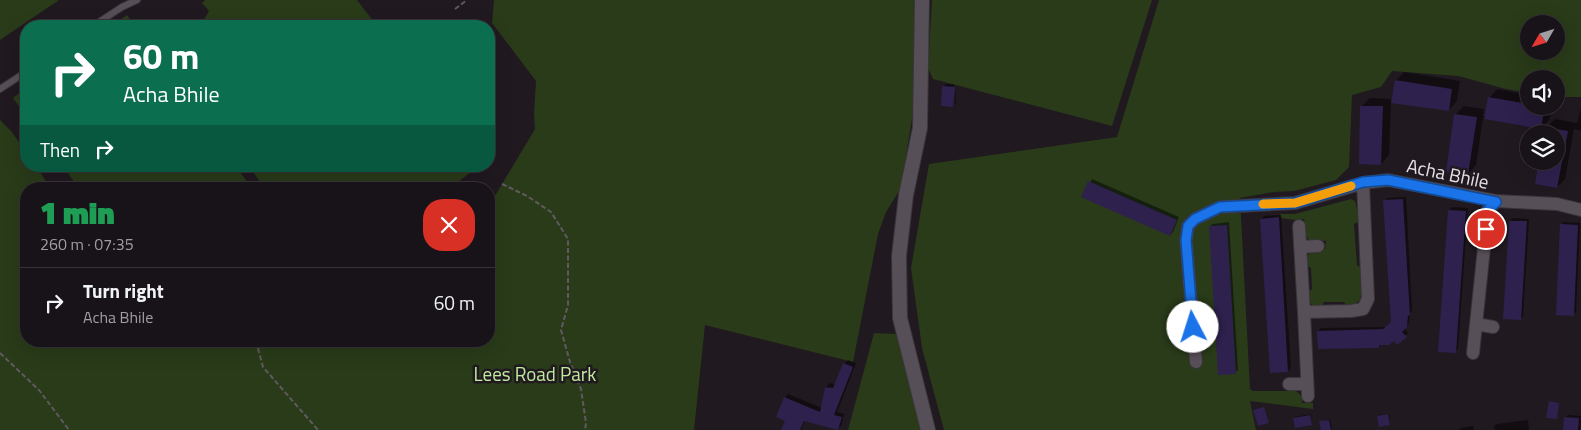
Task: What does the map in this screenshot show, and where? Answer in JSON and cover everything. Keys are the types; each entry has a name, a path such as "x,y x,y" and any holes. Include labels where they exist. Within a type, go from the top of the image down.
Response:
{"street":[{"path":"922,0 920,128 906,195 899,256 900,318 928,430"},
{"name":"Acha Bhile","path":"1196,362 1186,240 1188,226 1195,219 1220,207 1295,203 1363,182 1388,180 1496,202 1557,204 1581,210"},
{"path":"1304,312 1351,312 1363,309 1368,299 1363,182"},
{"name":"Acha Bhile","path":"1473,353 1488,210 1496,202"},
{"path":"1289,384 1307,390 1299,226"},
{"path":"1300,247 1318,246"},
{"path":"1476,324 1494,327"}],"lane":[{"path":"102,20 136,0"},
{"path":"0,89 20,76"}],"path":[{"path":"455,9 467,0"},
{"path":"502,184 527,196 551,212 568,239 568,305 561,330 570,362 581,389 586,423 585,430"},
{"path":"258,347 263,367 318,430"},
{"path":"0,353 39,390 69,430"}],"green space":[{"path":"0,0 59,0 30,20 20,20 20,26 0,40"},
{"path":"205,0 357,0 372,20 204,20 209,11 202,3"},
{"name":"Lees Road Park","path":"494,0 917,0 913,112 901,188 886,212 878,234 853,362 705,325 694,430 0,430 0,120 20,144 20,172 40,172 46,182 20,182 20,347 495,347 495,196 535,129 536,81 495,27 495,20 492,20"},
{"path":"932,0 1152,0 1112,126 933,79 928,68"},
{"path":"1159,0 1581,0 1581,97 1565,97 1565,70 1520,70 1520,91 1458,76 1392,71 1381,87 1352,95 1349,167 1336,180 1294,191 1274,192 1240,198 1250,389 1253,391 1296,391 1302,396 1302,403 1313,403 1313,409 1250,401 1256,430 944,430 922,348 911,268 929,164 1117,137"},
{"path":"127,15 131,20 120,20"},
{"path":"20,93 20,108 13,98"},
{"path":"67,172 240,172 247,182 74,182"},
{"path":"253,172 471,172 459,182 260,182"},
{"path":"1351,199 1355,201 1360,221 1354,224 1357,265 1362,269 1363,297 1354,305 1347,307 1344,302 1324,302 1321,307 1314,307 1307,299 1306,293 1312,289 1311,268 1306,265 1306,260 1311,252 1325,249 1326,241 1309,240 1305,234 1304,219 1281,218 1280,214 1295,214"},
{"path":"874,333 897,334 922,430 848,430"}],"building":[{"path":"1395,80 1452,89 1449,111 1391,103"},
{"path":"942,86 955,87 953,107 941,106"},
{"path":"1488,97 1520,102 1520,115 1543,115 1542,125 1520,125 1484,119"},
{"path":"1360,106 1383,106 1381,165 1359,164"},
{"path":"1454,114 1477,117 1468,175 1446,172"},
{"path":"1565,130 1568,131 1565,147"},
{"path":"1537,170 1560,170 1557,188 1535,184"},
{"path":"1088,181 1177,220 1170,236 1081,197"},
{"path":"1403,199 1410,315 1408,316 1407,327 1402,332 1407,337 1397,345 1394,341 1389,345 1379,345 1379,348 1318,349 1317,331 1383,329 1391,322 1383,200"},
{"path":"1448,210 1466,211 1456,353 1438,352"},
{"path":"1279,217 1288,372 1270,373 1260,219"},
{"path":"1509,221 1527,221 1521,320 1503,319"},
{"path":"1560,224 1578,225 1574,316 1556,315"},
{"path":"1227,225 1236,374 1218,375 1209,226"},
{"path":"843,363 853,367 834,415 842,417 838,430 804,421 800,430 781,430 785,421 776,417 784,397 820,412 825,387 833,388"},
{"path":"1549,401 1559,403 1557,419 1546,418"},
{"path":"1264,407 1269,423 1258,426 1253,410"},
{"path":"1388,414 1390,425 1379,427 1377,416"},
{"path":"1310,415 1312,425 1295,428 1293,418"},
{"path":"1564,417 1579,418 1578,430 1563,430"},
{"path":"1329,420 1331,430 1321,430 1319,421"}],"slow traffic":[{"path":"1263,204 1295,203 1351,186"}],"route":[{"path":"1193,327 1186,240 1188,226 1195,219 1220,207 1295,203 1363,182 1388,180 1496,202 1488,210 1486,229"}]}
